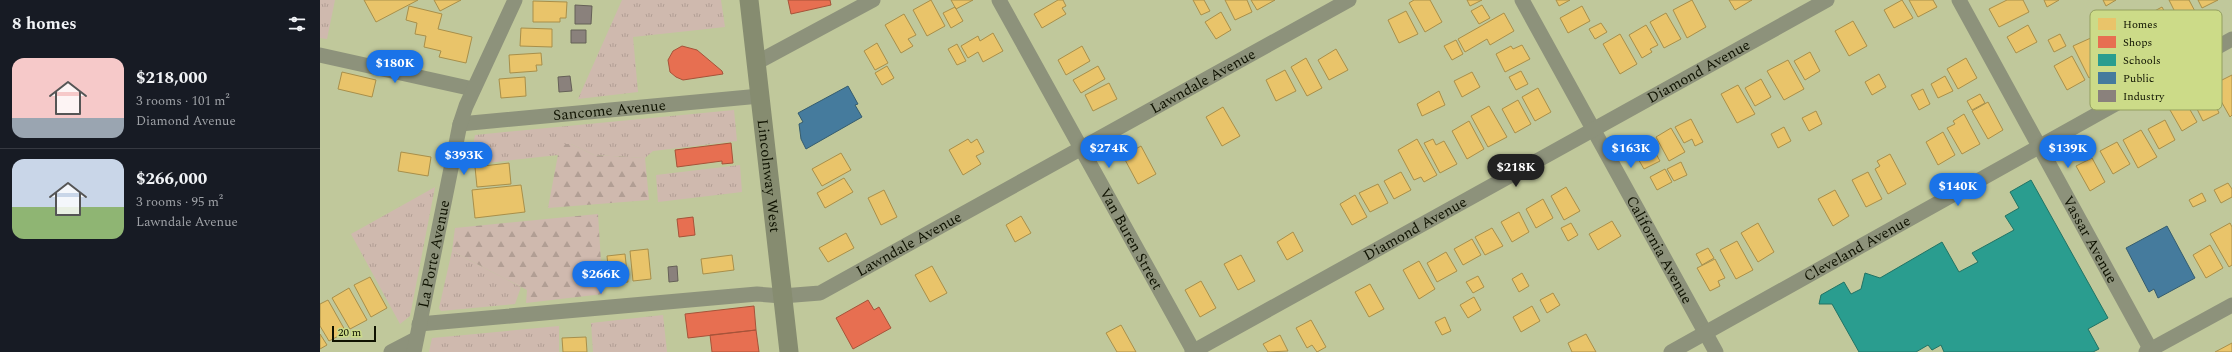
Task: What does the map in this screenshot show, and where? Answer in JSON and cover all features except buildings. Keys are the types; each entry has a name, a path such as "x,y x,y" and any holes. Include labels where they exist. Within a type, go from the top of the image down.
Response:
{"main road":[{"name":"Lincolnway West","path":"749,0 789,352"}],"street":[{"name":"La Porte Avenue","path":"416,338 460,124 473,89 515,0"},
{"path":"756,63 873,0"},
{"name":"Van Buren Street","path":"999,0 1082,148 1193,352"},
{"name":"Lawndale Avenue","path":"416,338 757,294 782,296 820,293 1349,0"},
{"name":"California Avenue","path":"1522,0 1716,352"},
{"name":"Diamond Avenue","path":"1193,352 1827,0"},
{"name":"Vassar Avenue","path":"1959,0 2040,146 2150,351"},
{"name":"Cleveland Avenue","path":"2222,45 2232,39"},
{"path":"320,55 473,89"},
{"name":"Sancome Avenue","path":"460,124 760,96"},
{"name":"Cleveland Avenue","path":"1671,352 2105,110"},
{"path":"2150,351 2232,305"},
{"path":"391,352 416,338"}],"green space":[{"path":"320,0 335,0 327,39 320,38"},
{"path":"622,0 721,0 725,27 633,37 638,92 578,99"},
{"path":"734,110 737,141 653,151 645,158 594,155 571,144 561,144 558,155 469,165 475,135"},
{"path":"560,144 571,144 594,155 645,158 649,200 548,208"},
{"path":"740,165 742,192 658,202 656,175"},
{"path":"435,187 410,316 400,324 351,234"},
{"path":"598,214 603,294 526,303 527,290 452,251 455,228"},
{"path":"452,251 521,287 515,304 441,311 439,308"},
{"path":"663,315 667,352 593,352 591,323"},
{"path":"559,326 559,352 429,352 432,338"}]}
